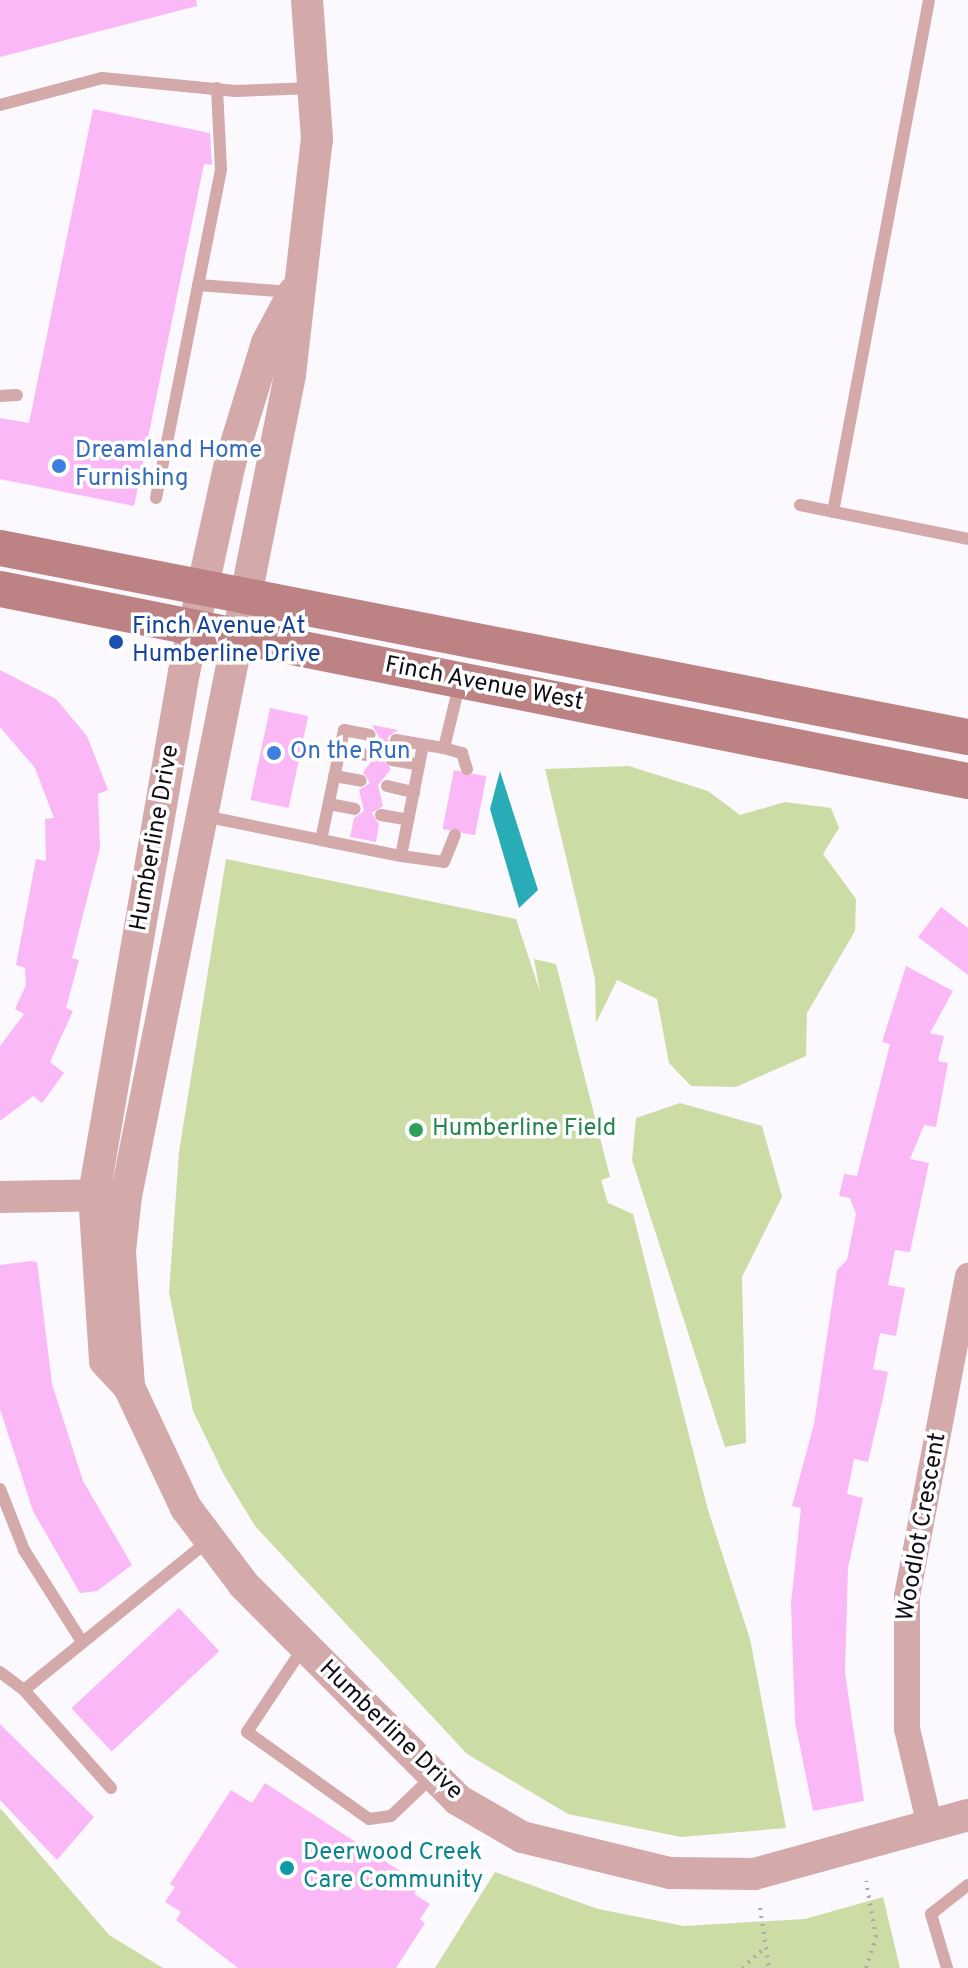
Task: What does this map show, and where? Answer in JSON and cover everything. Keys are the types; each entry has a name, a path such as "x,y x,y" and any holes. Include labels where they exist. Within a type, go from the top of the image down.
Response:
{"main road":[{"name":"Finch Avenue West","path":"0,548 968,737"},
{"name":"Finch Avenue West","path":"0,589 968,781"}],"street":[{"name":"Humberline Drive","path":"110,1195 204,816 290,375 294,292 317,139 307,0"},
{"name":"Humberline Drive","path":"294,292 267,343 194,627 110,1195 120,1251 129,1387 158,1457 208,1541 304,1646 458,1800 522,1837 670,1873 754,1874 968,1815"},
{"path":"0,1197 110,1195"},
{"name":"Woodlot Crescent","path":"930,1826 907,1729 907,1596 968,1276"}],"lane":[{"path":"833,512 929,0"},
{"path":"0,105 102,78 217,88 313,88"},
{"path":"156,498 224,144 217,88"},
{"path":"198,285 294,292"},
{"path":"0,396 17,395"},
{"path":"800,505 968,539"},
{"path":"444,748 460,680"},
{"path":"321,840 344,730 370,735"},
{"path":"396,740 462,753 467,769"},
{"path":"401,856 423,745"},
{"path":"340,750 366,755"},
{"path":"392,760 419,765"},
{"path":"334,776 361,781"},
{"path":"387,786 414,792"},
{"path":"329,804 355,809"},
{"path":"381,815 408,820"},
{"path":"204,816 444,862 455,835"},
{"path":"0,1489 24,1550 81,1640"},
{"path":"24,1690 81,1640 208,1541"},
{"path":"304,1646 247,1732 369,1819 391,1816 434,1774"},
{"path":"0,1672 24,1690 111,1788"},
{"path":"947,1968 931,1914 968,1885"}],"path":[{"path":"866,1881 876,1937 866,1968"},
{"path":"760,1908 769,1968"},
{"path":"742,1968 764,1948"}],"green space":[{"path":"629,766 708,791 740,815 785,802 831,808 839,828 823,854 856,899 855,931 807,1013 806,1056 736,1087 691,1086 669,1063 657,999 617,980 596,1023 595,979 545,769"},
{"path":"226,859 516,919 540,992 534,959 556,964 610,1177 601,1180 608,1203 633,1214 708,1510 750,1639 786,1828 681,1837 568,1814 467,1754 255,1526 224,1475 193,1411 169,1292 179,1152"},
{"path":"680,1103 762,1126 782,1197 742,1277 746,1443 725,1447 632,1160 636,1118"},
{"path":"0,1808 109,1935 163,1968 0,1968"},
{"path":"495,1872 598,1909 684,1926 805,1919 883,1897 900,1968 435,1968"}],"water":[{"path":"500,771 538,890 519,908 490,809"}],"building":[{"path":"0,0 196,0 197,6 0,57"},
{"path":"93,109 210,133 212,165 204,164 134,506 0,479 0,418 29,423"},
{"path":"0,670 56,699 87,736 108,790 98,794 100,848 72,958 79,960 66,1008 73,1011 50,1062 64,1073 42,1103 33,1096 0,1121 0,1046 24,1014 15,1009 26,985 25,968 16,965 36,859 46,861 45,819 54,818 35,768 0,727"},
{"path":"270,708 308,716 289,808 250,800"},
{"path":"372,725 398,730 387,738 395,749 383,758 391,769 378,785 383,806 372,813 379,824 376,842 350,837 354,818 364,811 359,790 370,783 363,772 375,757 369,744 379,737"},
{"path":"454,770 486,776 475,835 443,829"},
{"path":"941,907 968,928 968,975 918,937"},
{"path":"906,966 953,991 930,1033 944,1036 938,1061 948,1063 936,1127 924,1125 910,1159 929,1163 910,1252 895,1250 888,1285 905,1288 896,1336 880,1333 873,1369 888,1372 868,1462 854,1459 847,1494 863,1498 848,1568 845,1673 864,1801 813,1811 795,1722 791,1603 801,1508 792,1506 814,1424 837,1270 847,1260 856,1214 850,1198 839,1196 844,1174 857,1176 890,1044 882,1042"},
{"path":"37,1262 52,1384 83,1481 132,1565 97,1591 80,1593 33,1511 0,1409 0,1265"},
{"path":"179,1608 219,1651 112,1751 71,1708"},
{"path":"0,1724 94,1817 57,1860 0,1800"},
{"name":"Deerwood Creek Care Community","path":"265,1783 420,1884 414,1894 430,1904 420,1919 425,1923 396,1968 238,1968 176,1920 181,1912 165,1902 175,1887 170,1884 231,1790 252,1803"}],"place":[{"name":"Dreamland Home Furnishing","path":"59,466"},
{"name":"Finch Avenue At Humberline Drive","path":"116,642"},
{"name":"On the Run","path":"274,753"},
{"name":"Humberline Field","path":"416,1130"},
{"name":"Deerwood Creek Care Community","path":"287,1868"}]}
